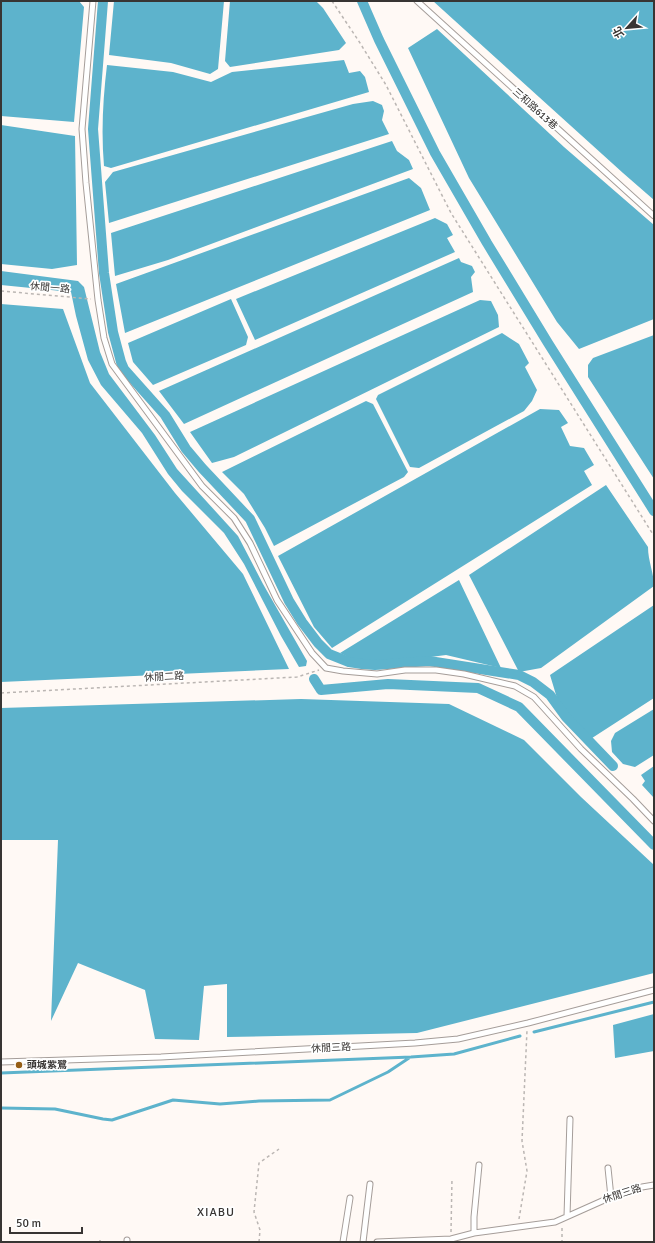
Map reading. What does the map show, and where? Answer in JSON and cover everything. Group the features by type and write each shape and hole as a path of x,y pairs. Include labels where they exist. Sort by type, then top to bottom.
{"lane":[{"path":"93,1 82,128 98,300 104,338 112,364 202,486 234,518 250,543 277,600 312,653 326,668 377,674 405,670 436,670 464,674 515,686 534,697 581,749 654,821"},
{"name":"三和路613巷","path":"416,1 654,216"},
{"name":"休閒三路","path":"1,1062 161,1057 415,1043 458,1039 528,1023 654,990"},
{"path":"564,1218 570,1119"},
{"path":"474,1233 479,1164"},
{"path":"608,1168 611,1196"},
{"path":"363,1242 370,1184"},
{"name":"休閒三路","path":"377,1242 452,1239 474,1233 556,1222 611,1196 654,1185"},
{"path":"343,1242 350,1198"}],"path":[{"path":"332,1 386,85 450,213 654,536"},
{"name":"休閒一路","path":"1,290 98,300"},
{"name":"休閒二路","path":"1,693 297,677 326,668"},
{"path":"518,1226 527,1171 522,1141 528,1023"},
{"path":"259,1242 260,1230 254,1212 259,1163 279,1149"},
{"path":"452,1178 452,1239"},
{"path":"562,1242 564,1218"}],"water":[{"path":"1,1 79,1 84,7 74,122 1,116"},
{"path":"114,1 224,1 218,69 210,74 171,63 109,55"},
{"path":"230,1 316,1 323,8 346,43 339,50 230,67 225,61"},
{"path":"433,1 654,1 654,200 623,173"},
{"path":"437,29 564,147 654,225 654,319 579,349 557,322 469,178 408,48"},
{"path":"344,60 349,73 360,71 365,77 369,92 111,168 104,166 103,115 107,65 173,72 211,82 232,72"},
{"path":"373,101 382,105 384,111 382,120 389,134 109,223 105,182 113,172 353,104"},
{"path":"1,125 75,136 77,265 52,269 1,264"},
{"path":"392,141 397,151 409,160 413,169 168,260 115,276 111,233"},
{"path":"409,178 421,188 430,210 125,333 116,284"},
{"path":"435,218 447,224 453,235 447,238 455,252 255,340 236,299"},
{"path":"459,258 461,262 472,266 475,272 471,277 473,292 184,424 159,391"},
{"path":"1,271 78,281 84,287 100,352 109,374 155,435 177,469 238,536 263,584 307,661 306,666 299,667 281,636 244,564 224,533 182,491 168,474 142,433 101,385 88,360 71,292 1,285"},
{"path":"231,299 248,337 246,345 153,385 133,362 128,343"},
{"path":"480,300 491,301 498,315 499,327 234,457 212,463 190,432"},
{"path":"1,304 63,309 90,383 175,493 243,574 289,669 1,682"},
{"path":"502,333 519,344 529,363 525,367 537,390 532,401 524,411 419,468 410,467 376,399 378,395"},
{"path":"654,335 654,479 588,377 588,365 593,358"},
{"path":"366,401 373,404 408,472 404,477 274,546 244,494 222,472"},
{"path":"540,409 559,410 568,423 561,427 570,446 584,448 594,465 584,471 592,485 332,648 314,627 278,556"},
{"path":"606,485 648,547 654,586 541,668 519,672 469,575"},
{"path":"459,580 501,668 446,655 376,664 350,658 340,653"},
{"path":"654,605 654,698 589,740 560,708 550,675"},
{"path":"301,699 449,704 524,740 581,797 654,865 654,973 417,1033 227,1037 227,984 204,986 199,1040 155,1039 145,990 78,963 51,1021 58,840 1,840 1,708"},
{"path":"654,709 654,755 635,767 623,764 612,752 611,741 615,733"},
{"path":"654,766 654,798 642,785 645,781 641,775"},
{"path":"654,1014 654,1051 615,1058 613,1025"}],"waterway":[{"path":"103,1 93,129 104,273 113,332 124,369 165,415 186,449 250,519 289,601 302,622 318,643 329,654 349,662 362,664 375,665 429,661 519,675 533,682 550,695 566,717 613,766"},
{"path":"362,1 379,40 435,153 487,243 548,343 654,511"},
{"path":"314,679 321,690 388,684 478,688 519,707 654,845"},
{"path":"534,1032 654,1002"},
{"path":"1,1073 454,1054 520,1036"},
{"path":"1,1108 55,1109 112,1120 173,1100 220,1104 259,1101 330,1100 388,1072 409,1058"}],"place":[{"name":"頭城紫鷺","path":"19,1065"}],"district":[{"name":"XIABU","path":"216,1212"}]}
